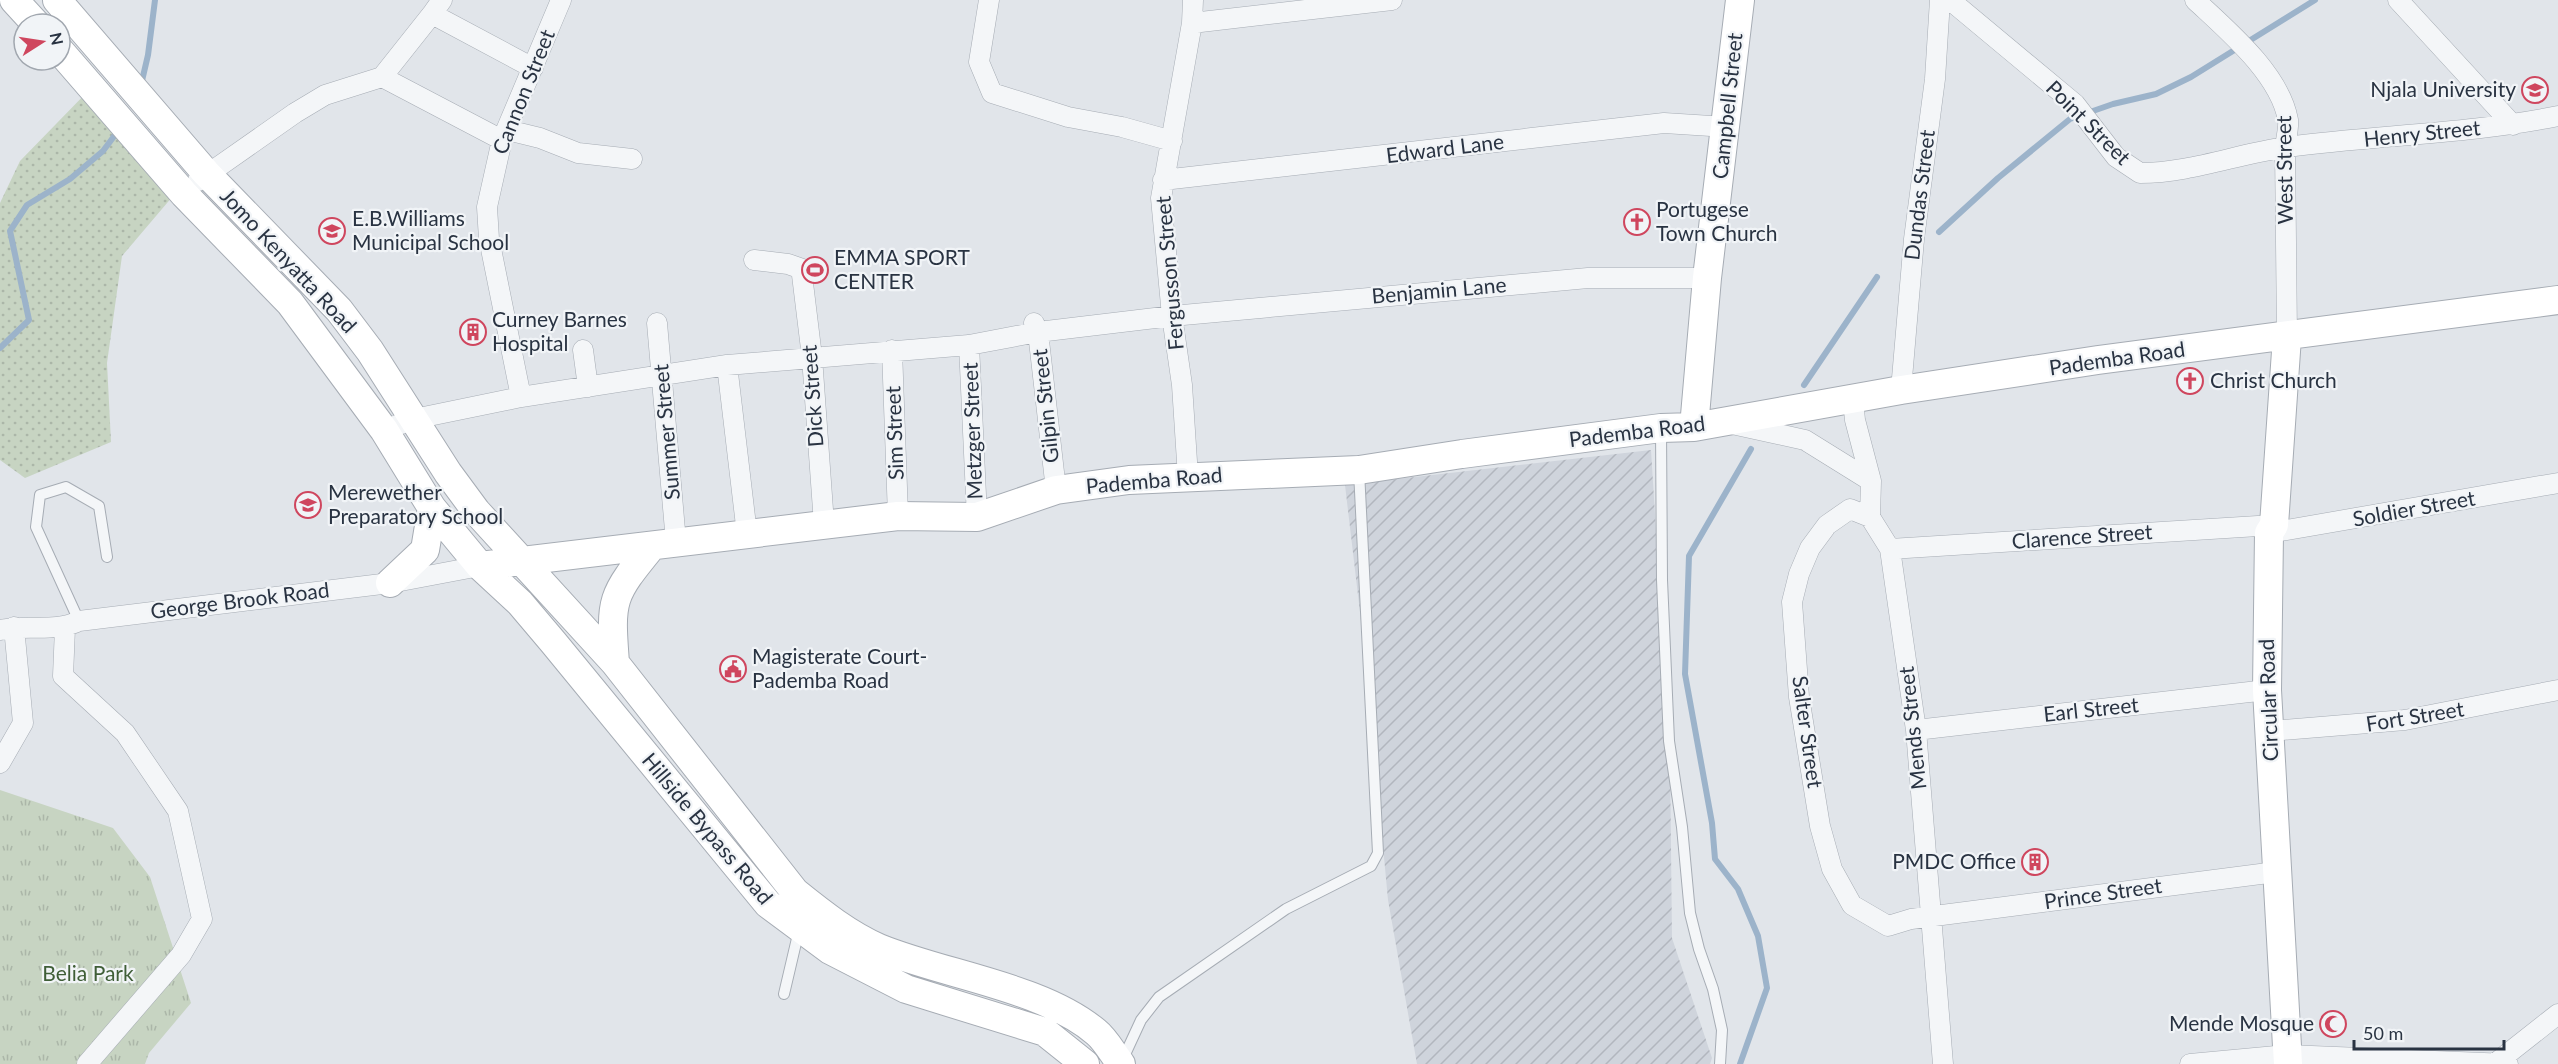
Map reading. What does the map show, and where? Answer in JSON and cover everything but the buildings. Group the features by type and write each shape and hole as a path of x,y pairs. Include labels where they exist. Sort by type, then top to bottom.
{"main road":[{"path":"14,0 25,12"},
{"name":"Campbell Street","path":"1706,424 1707,279 1727,127 1740,0"},
{"name":"Jomo Kenyatta Road","path":"62,5 206,173 339,310 370,351 476,511 523,562"},
{"name":"Jomo Kenyatta Road","path":"72,65 184,194 290,303 384,430 432,507 480,566"},
{"name":"Pademba Road","path":"664,544 898,516 977,517 1056,490 1129,480 1359,470 1462,454 1706,424 1900,390 2098,360 2287,338 2558,300"},
{"name":"Circular Road","path":"2287,338 2272,529 2267,690 2287,1059"},
{"path":"2239,343 2253,343 2282,388"},
{"path":"341,371 370,351"},
{"path":"390,583 425,550 432,507"},
{"path":"480,566 664,544"},
{"path":"615,663 612,615 616,595 664,544"},
{"name":"Hillside Bypass Road","path":"523,562 615,663 795,892 827,917 878,947 956,974 1034,997 1072,1015 1097,1033 1121,1064"},
{"name":"Hillside Bypass Road","path":"480,566 520,603 747,882 768,904 830,950 906,989 1045,1032 1085,1064"}],"street":[{"name":"Cannon Street","path":"521,397 489,239 487,207 504,135 561,0"},
{"path":"989,0 979,62 992,93 1068,117 1122,127 1172,141"},
{"name":"Fergusson Street","path":"1188,477 1182,386 1172,316 1161,198 1192,23 1193,0"},
{"path":"1192,23 1392,0"},
{"name":"Dundas Street","path":"1900,390 1914,239 1935,79 1940,0"},
{"name":"Point Street","path":"1950,0 2075,104 2116,157 2140,174 2191,168 2285,147"},
{"name":"West Street","path":"2194,0 2258,63 2275,88 2288,122 2285,147 2287,338"},
{"path":"2398,0 2513,125"},
{"path":"184,194 206,173 294,112 325,95 382,77 437,7 533,68"},
{"path":"382,77 504,135 540,138 578,153 632,159"},
{"name":"Henry Street","path":"2285,147 2513,125 2558,116"},
{"name":"Edward Lane","path":"1163,180 1664,123 1727,127"},
{"name":"Dick Street","path":"754,260 788,264 808,271 824,524"},
{"name":"Benjamin Lane","path":"384,430 414,419 521,397 663,377 727,365 969,345 1036,327 1588,278 1707,279"},
{"name":"Summer Street","path":"657,323 663,377 664,544"},
{"name":"Gilpin Street","path":"1036,327 1056,490"},
{"name":"Metzger Street","path":"969,345 977,517"},
{"path":"583,350 588,387"},
{"name":"Sim Street","path":"892,350 898,516"},
{"path":"727,365 747,534"},
{"path":"1853,400 1855,420 1871,481 1870,517"},
{"path":"1706,424 1805,440 1871,481"},
{"name":"Soldier Street","path":"2272,529 2558,483"},
{"name":"Salter Street","path":"1870,517 1850,509 1827,525 1810,548 1799,574 1792,602 1798,698 1820,826 1832,869 1852,905 1888,926 1931,917"},
{"name":"Mends Street","path":"1870,517 1890,549 1916,730 1943,1064"},
{"name":"Clarence Street","path":"1890,549 2272,529"},
{"name":"George Brook Road","path":"7,628 72,624 390,583 480,566"},
{"path":"72,624 63,676 125,733 178,811 202,919 182,955 87,1064"},
{"path":"0,763 23,723 7,628"},
{"name":"Earl Street","path":"1916,730 2267,690"},
{"name":"Fort Street","path":"2270,731 2405,720 2558,690"},
{"name":"Prince Street","path":"1931,917 2276,872"},
{"path":"2190,1064 2287,1059 2503,1063 2558,1014"}],"lane":[{"path":"1661,428 1662,580 1669,741 1682,827 1690,913 1699,949 1713,989 1722,1029 1720,1064"},
{"path":"1121,1064 1141,1020 1160,997 1286,909 1371,866 1378,853 1359,470"},
{"path":"72,624 36,527 40,495 66,487 99,506 107,557"},
{"path":"783,994 800,927"}],"shaded area":[{"path":"1651,450 1670,755 1672,938 1712,1058 1710,1064 1417,1064 1388,900 1366,663 1345,485"}],"green space":[{"path":"92,87 173,196 122,256 107,363 111,442 25,478 0,460 0,203 20,161"},
{"name":"Belia Park","path":"0,790 113,828 150,877 191,1003 149,1053 145,1064 0,1064"}],"waterway":[{"path":"141,85 148,55 155,0"},
{"path":"1939,232 1998,178 2070,119 2113,104 2156,94 2191,77 2315,0"},
{"path":"0,348 29,320 10,231 27,205 70,179 103,151 118,131"},
{"path":"1804,385 1877,277"},
{"path":"1740,1064 1767,988 1758,936 1738,889 1715,859 1712,823 1685,674 1689,556 1751,449"}],"place":[{"name":"Njala University","path":"2535,90"},
{"name":"Portugese Town Church","path":"1637,222"},
{"name":"E.B.Williams Municipal School","path":"332,231"},
{"name":"EMMA SPORT CENTER","path":"815,270"},
{"name":"Curney Barnes Hospital","path":"473,332"},
{"name":"Christ Church","path":"2190,381"},
{"name":"Merewether Preparatory School","path":"308,505"},
{"name":"Magisterate Court- Pademba Road","path":"733,669"},
{"name":"PMDC Office","path":"2035,862"},
{"name":"Mende Mosque","path":"2333,1024"}]}
